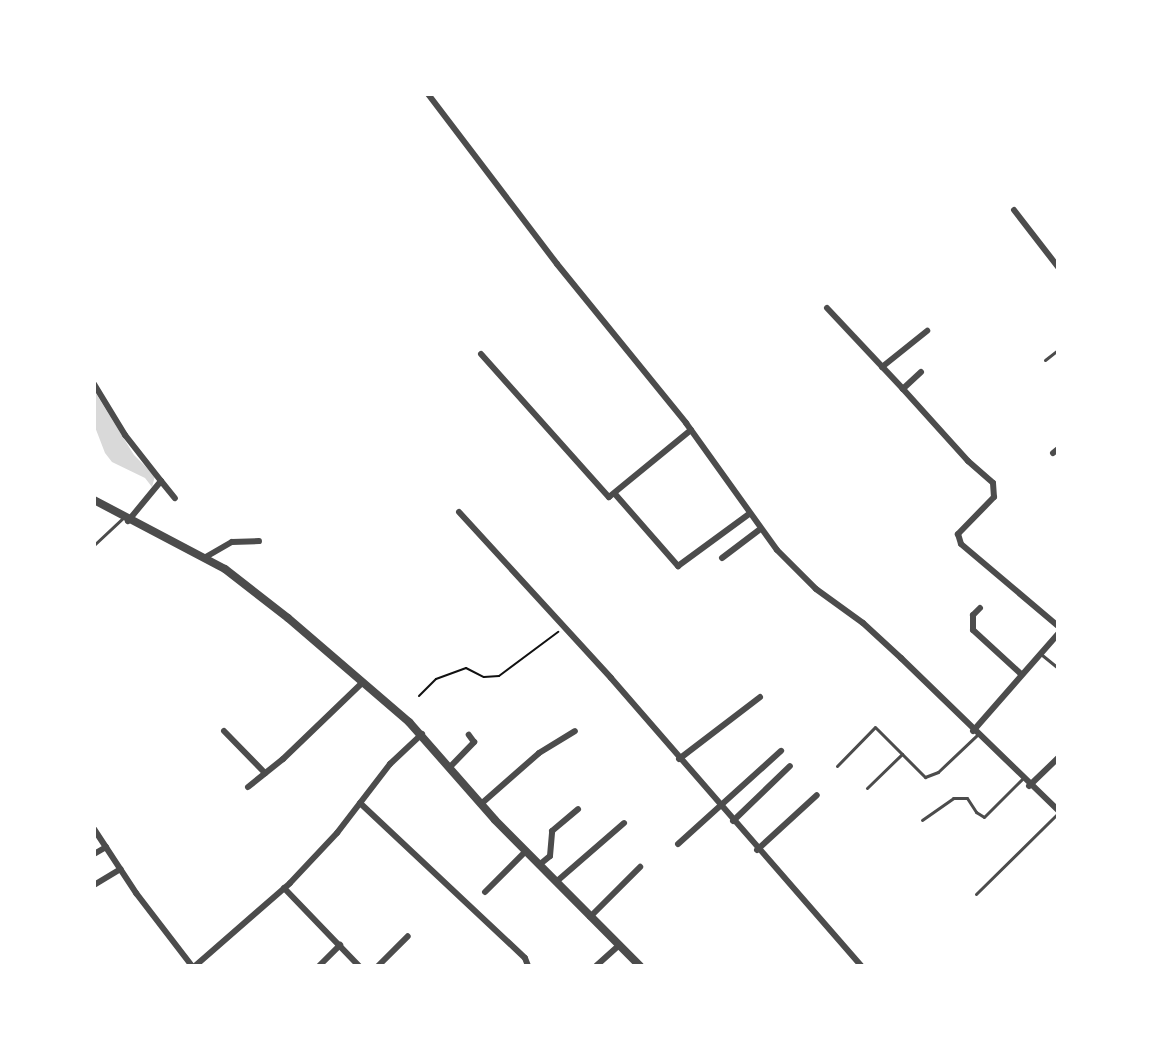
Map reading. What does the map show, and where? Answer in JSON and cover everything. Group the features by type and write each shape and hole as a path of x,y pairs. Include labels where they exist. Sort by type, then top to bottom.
{"street":[{"path":"428,94 557,264 691,430 759,530 797,573 863,623 1058,812"},
{"path":"1014,210 1057,266"},
{"path":"827,308 968,461 993,483 994,497 958,534 961,544 1058,626"},
{"path":"882,367 927,331"},
{"path":"481,354 606,495 615,494 691,430"},
{"path":"903,389 921,372"},
{"path":"94,384 125,435 175,498"},
{"path":"125,520 161,482"},
{"path":"615,494 678,566 749,514"},
{"path":"94,500 125,520 204,558 288,618 422,734 526,851 640,966"},
{"path":"459,512 861,966"},
{"path":"722,558 759,530"},
{"path":"204,558 232,542 259,541"},
{"path":"980,608 973,615 973,630 1022,674"},
{"path":"975,733 1022,674 1058,634"},
{"path":"248,787 362,683"},
{"path":"679,759 760,697"},
{"path":"224,731 266,773"},
{"path":"482,804 539,753 575,731"},
{"path":"94,829 194,966 284,888 360,803 390,764 422,734"},
{"path":"450,767 469,750 474,742 469,735"},
{"path":"678,844 781,752"},
{"path":"1029,786 1058,758"},
{"path":"733,821 790,766"},
{"path":"757,850 817,795"},
{"path":"360,803 525,958 528,966"},
{"path":"540,865 550,856 552,831 578,809"},
{"path":"556,882 624,823"},
{"path":"94,854 106,847"},
{"path":"485,892 526,851"},
{"path":"590,917 640,867"},
{"path":"94,885 121,869"},
{"path":"284,888 359,966"},
{"path":"378,966 408,936"},
{"path":"319,966 340,945"},
{"path":"596,966 618,945"}],"lane":[{"path":"1045,360 1058,350"},
{"path":"94,546 125,520"},
{"path":"1041,653 1058,668"},
{"path":"837,766 875,727 925,777 938,772 975,733"},
{"path":"867,788 902,754"},
{"path":"922,820 953,798 967,798 976,813 984,817 1022,778"},
{"path":"976,894 1058,812"}],"path":[{"path":"419,696 436,680 466,668 484,677 499,676 563,627"}],"shaded area":[{"path":"95,392 134,455 155,476 152,487 145,478 112,462 105,453 95,427"}]}
